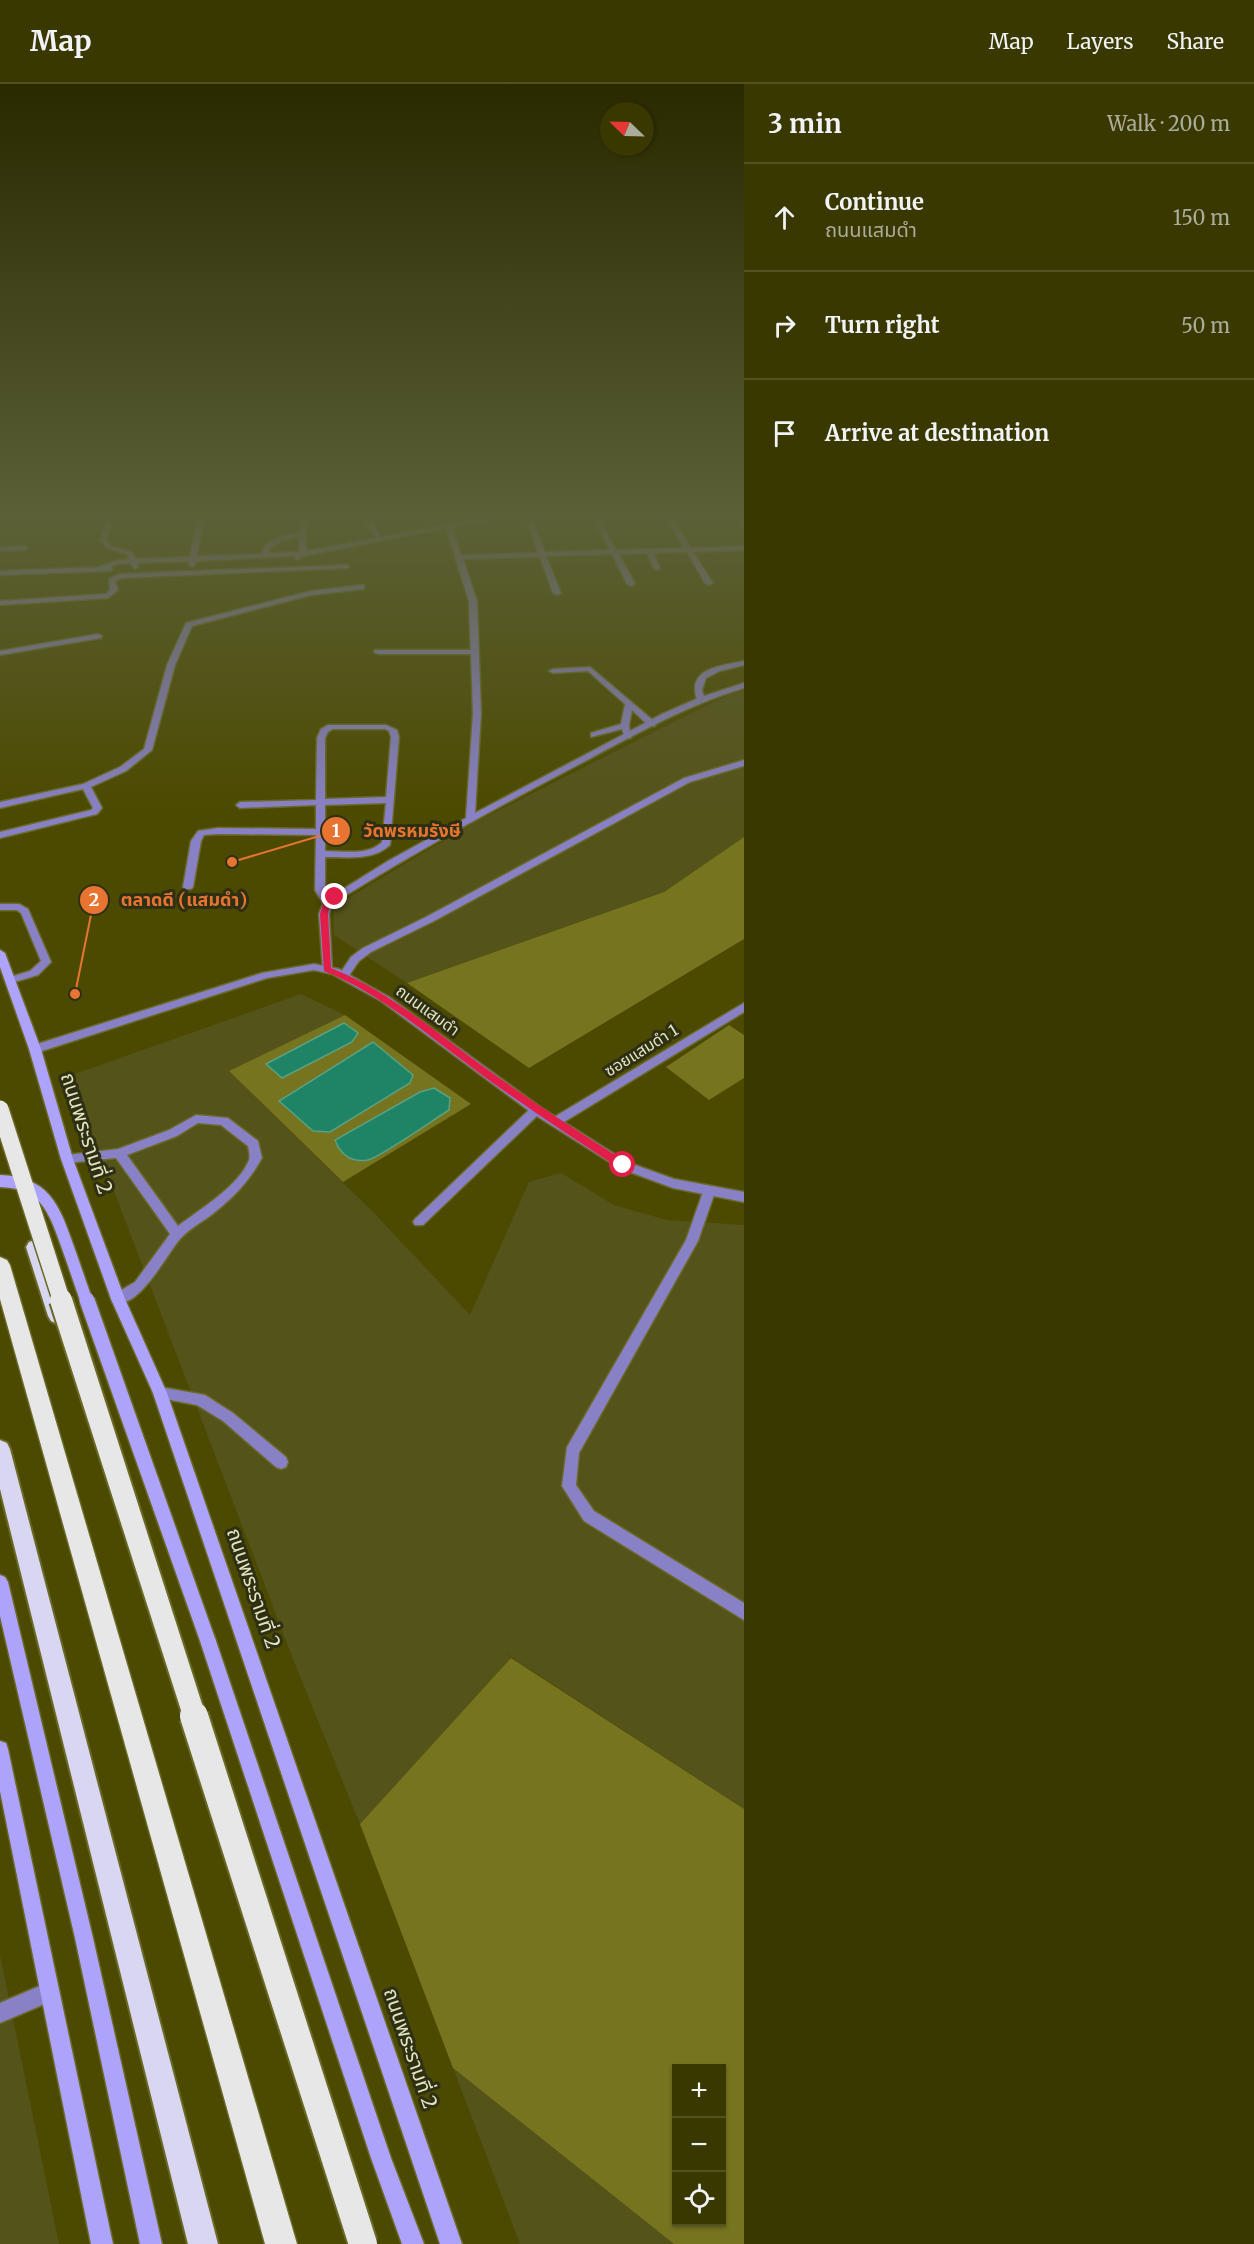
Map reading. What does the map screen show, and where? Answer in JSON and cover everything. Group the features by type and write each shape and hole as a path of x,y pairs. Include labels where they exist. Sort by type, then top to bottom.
{"highway":[{"path":"0,1109 363,2244"},
{"path":"0,1134 350,2244"},
{"path":"0,1266 281,2244"},
{"path":"0,1449 203,2244"}],"main road":[{"name":"ถนนพระรามที่ 2","path":"0,953 35,1049 67,1159 118,1299 160,1393 451,2244"},
{"path":"0,1181 25,1185 39,1192 50,1202 55,1212 208,1641 381,2158 413,2244"},
{"path":"0,1582 50,1792 151,2244"},
{"path":"0,1749 102,2244"}],"street":[{"path":"0,805 86,786 123,769 148,750 171,665 189,625 236,613"},
{"path":"470,817 477,713 473,613"},
{"path":"0,653 98,636"},
{"path":"378,652 474,652"},
{"path":"701,700 696,689 698,680 705,674 744,663"},
{"path":"553,670 583,667 590,669 652,724"},
{"path":"327,903 470,817 701,700 744,685"},
{"path":"628,703 625,725 628,736"},
{"path":"594,735 625,725"},
{"path":"320,854 374,852 382,849 387,843 396,737 393,730 386,727 331,727 324,731 321,738 321,832 320,854 320,890 327,903 324,914 327,969"},
{"path":"344,975 355,958 367,950 430,919 687,780 744,764"},
{"path":"0,835 94,812 98,808 86,786"},
{"path":"240,805 390,800"},
{"path":"188,887 196,841 201,834 218,831 321,832"},
{"path":"0,907 19,907 25,911 46,962 34,973 11,980"},
{"name":"ถนนแสมดำ","path":"35,1049 266,975 314,967 327,969 344,975 385,999 536,1110 623,1165 673,1183 709,1192 744,1197"},
{"name":"ซอยแสมดำ 1","path":"555,1122 744,1006"},
{"path":"419,1222 536,1110"},
{"path":"67,1159 119,1153 173,1133 196,1119 224,1121 254,1144 256,1158 245,1177 223,1199 177,1234 140,1286 118,1299"},
{"path":"119,1153 177,1234"},
{"path":"709,1192 692,1241 572,1452 569,1486 589,1516 744,1612"},
{"path":"160,1393 200,1399 228,1417 281,1462"},
{"path":"0,2013 49,1992"}],"shaded area":[{"path":"744,690 744,837 664,892 407,983 334,935 333,907 473,823 728,695"},
{"path":"744,837 744,939 529,1068 407,983 664,892"},
{"path":"301,994 345,1015 230,1072 373,1212 470,1315 529,1182 561,1173 614,1205 667,1220 744,1225 744,1809 505,1653 511,1658 360,1824 295,1664 73,1084 75,1074"},
{"path":"345,1015 471,1104 343,1182 229,1071","holes":["373,1042 392,1059 409,1083 330,1132 313,1131 279,1102"]},
{"path":"344,1023 358,1033 352,1042 282,1078 266,1064"},
{"path":"729,1025 744,1035 744,1078 709,1100 666,1067"},
{"path":"373,1042 413,1075 410,1083 330,1132 313,1131 279,1101"},
{"path":"434,1088 450,1098 449,1110 408,1137 368,1160 351,1159 340,1149 335,1140 420,1092"},
{"path":"511,1658 744,1809 744,2244 674,2244 453,2068 360,1824"},
{"path":"0,1955 59,2244 0,2244"},
{"path":"453,2068 674,2244 520,2244"}],"place":[{"name":"วัดพรหมรังษี","path":"232,862"},
{"name":"ตลาดดี (แสมดำ)","path":"75,994"}],"route":[{"path":"335,897 327,903 324,914 327,969 354,980 385,999 536,1110 623,1165"}]}
